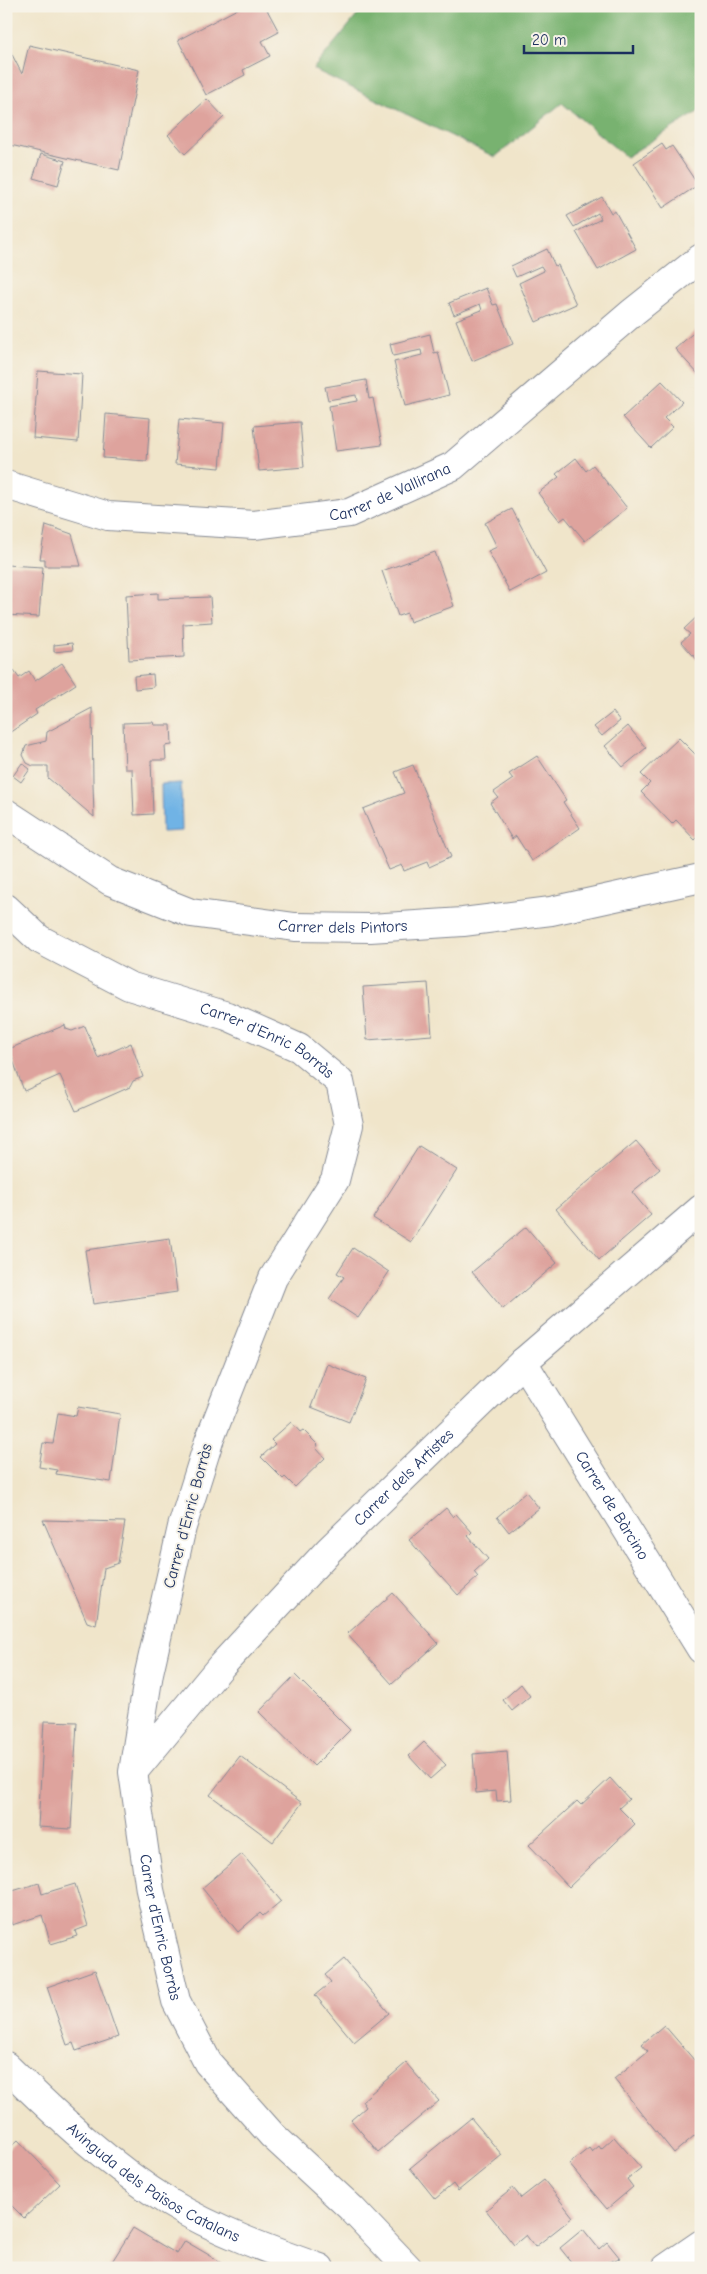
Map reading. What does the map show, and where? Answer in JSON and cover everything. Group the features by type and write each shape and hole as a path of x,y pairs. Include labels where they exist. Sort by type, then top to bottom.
{"street":[{"name":"Carrer de Vallirana","path":"6,485 108,516 254,525 349,513 453,466 633,312 701,258"},
{"name":"Carrer dels Pintors","path":"6,813 110,882 192,913 295,927 370,928 463,922 551,911 701,878"},
{"name":"Carrer d'Enric Borràs","path":"6,908 39,939 129,986 226,1016 299,1048 340,1082 349,1124 335,1180 273,1278 208,1440 178,1545 149,1673 133,1772 150,1890 176,2001 208,2063 272,2135 351,2208 408,2268"},
{"name":"Carrer dels Artistes","path":"133,1772 222,1665 329,1550 523,1362 701,1209"},
{"name":"Carrer de Bàrcino","path":"523,1362 701,1649"},
{"name":"Avinguda dels Països Catalans","path":"6,2066 78,2136 170,2203 258,2246 320,2268"},
{"path":"666,2268 701,2244"}],"green space":[{"path":"365,6 701,6 701,110 626,157 562,103 495,157 313,69"}],"water":[{"path":"181,783 182,831 162,832 161,784"}],"building":[{"path":"243,6 265,6 279,32 262,41 270,56 243,70 245,75 206,95 178,40"},
{"path":"6,43 22,74 29,45 139,70 119,170 6,144 12,112 6,102"},
{"path":"207,99 224,117 185,154 168,135"},
{"path":"662,144 666,150 672,146 698,185 663,208 634,163"},
{"path":"41,154 65,161 58,185 33,178"},
{"path":"602,197 611,213 615,211 636,249 598,270 576,232 601,219 598,213 574,227 567,216"},
{"path":"547,249 555,266 558,265 576,304 536,322 519,283 544,271 541,266 516,277 511,266"},
{"path":"486,288 493,305 497,304 513,344 472,361 456,320 482,310 480,304 454,315 449,303"},
{"path":"701,326 701,377 675,349"},
{"path":"430,334 434,353 438,352 449,395 405,406 394,362 422,355 421,350 393,356 390,344"},
{"path":"38,371 82,374 78,442 33,438"},
{"path":"366,380 369,399 373,398 382,445 336,451 329,406 357,401 356,395 328,400 325,387"},
{"path":"662,381 682,402 664,418 673,427 651,448 623,417"},
{"path":"106,414 150,418 147,461 103,458"},
{"path":"179,419 224,423 220,468 175,464"},
{"path":"300,422 304,467 259,471 254,426"},
{"path":"576,458 586,471 593,465 627,508 585,541 565,517 560,521 538,493 559,477 556,474"},
{"path":"512,509 546,573 510,592 488,551 497,547 485,523"},
{"path":"46,525 72,534 81,566 45,566 45,559 40,559"},
{"path":"435,552 454,606 410,622 407,613 398,616 382,571"},
{"path":"6,565 43,567 39,617 6,615"},
{"path":"158,593 158,599 210,597 212,622 183,624 184,657 129,660 126,595"},
{"path":"701,613 701,664 681,642 690,634 684,629"},
{"path":"72,643 73,650 54,652 54,645"},
{"path":"62,663 76,684 35,710 37,714 6,735 6,676 14,671 19,678 29,671 35,681"},
{"path":"153,674 154,687 135,689 134,676"},
{"path":"92,708 94,817 48,778 48,766 33,766 27,763 23,755 26,746 46,741 47,732"},
{"path":"613,712 620,721 602,736 594,727"},
{"path":"153,722 154,725 171,725 172,745 165,746 166,760 151,760 153,814 134,815 132,769 125,769 123,723"},
{"path":"628,726 646,748 623,767 605,746"},
{"path":"679,738 701,760 701,834 695,840 676,820 672,824 641,792 650,783 641,774"},
{"path":"537,756 566,800 563,802 580,828 532,861 516,836 512,839 490,803 498,797 494,792 513,779 509,774"},
{"path":"22,763 30,769 21,782 13,776"},
{"path":"413,765 451,857 429,867 427,862 404,871 402,865 389,870 363,809 404,793 395,772"},
{"path":"428,983 432,1035 367,1040 363,987"},
{"path":"65,1025 66,1029 72,1031 85,1026 98,1058 131,1043 143,1077 133,1081 130,1087 76,1111 60,1075 24,1091 9,1049"},
{"path":"636,1141 660,1169 632,1192 651,1215 599,1260 556,1209"},
{"path":"419,1146 457,1170 411,1242 373,1218"},
{"path":"526,1227 557,1263 503,1309 472,1272"},
{"path":"170,1238 177,1292 93,1304 85,1250"},
{"path":"353,1248 389,1272 358,1318 329,1299 344,1277 337,1273"},
{"path":"327,1364 366,1379 349,1422 311,1407"},
{"path":"78,1407 120,1414 111,1482 56,1474 57,1470 39,1467 43,1443 53,1444 58,1413 76,1416"},
{"path":"291,1422 300,1432 303,1430 318,1445 316,1448 325,1458 295,1487 285,1477 283,1479 261,1457 275,1444 271,1440"},
{"path":"526,1492 539,1508 509,1532 497,1517"},
{"path":"446,1508 453,1517 456,1514 472,1532 468,1536 488,1559 474,1572 478,1577 458,1595 409,1540"},
{"path":"43,1520 125,1522 118,1563 104,1568 96,1625 87,1622"},
{"path":"393,1593 438,1643 392,1684 347,1634"},
{"path":"295,1675 350,1730 314,1766 259,1712"},
{"path":"521,1684 530,1696 512,1711 503,1700"},
{"path":"44,1721 77,1722 71,1829 38,1827"},
{"path":"424,1742 446,1765 430,1779 409,1756"},
{"path":"507,1751 511,1800 497,1801 496,1791 476,1793 473,1754"},
{"path":"240,1756 302,1803 273,1842 210,1795"},
{"path":"610,1778 629,1799 619,1808 635,1824 569,1887 529,1845 577,1801 581,1805"},
{"path":"242,1854 281,1901 263,1916 260,1913 238,1932 202,1888"},
{"path":"39,1883 42,1894 75,1884 88,1926 75,1931 77,1936 51,1944 42,1915 12,1925 6,1908 6,1893"},
{"path":"344,1959 389,2013 354,2042 315,1995 331,1982 325,1975"},
{"path":"95,1970 118,2037 76,2051 73,2043 67,2045 47,1987"},
{"path":"664,2025 701,2068 701,2130 674,2153 614,2079 648,2051 642,2044"},
{"path":"406,2063 439,2101 378,2152 351,2120 366,2107 362,2101"},
{"path":"471,2118 502,2155 458,2191 453,2184 435,2199 410,2168"},
{"path":"614,2137 641,2168 627,2179 633,2187 607,2209 569,2164 589,2148 592,2152 599,2146 601,2149"},
{"path":"18,2140 60,2184 24,2218 6,2200 6,2151"},
{"path":"544,2180 573,2217 535,2247 526,2235 514,2245 486,2210 513,2188 521,2198"},
{"path":"133,2228 177,2254 185,2241 221,2262 217,2268 108,2268"},
{"path":"583,2229 599,2249 607,2242 620,2258 591,2268 576,2268 560,2248"}]}
